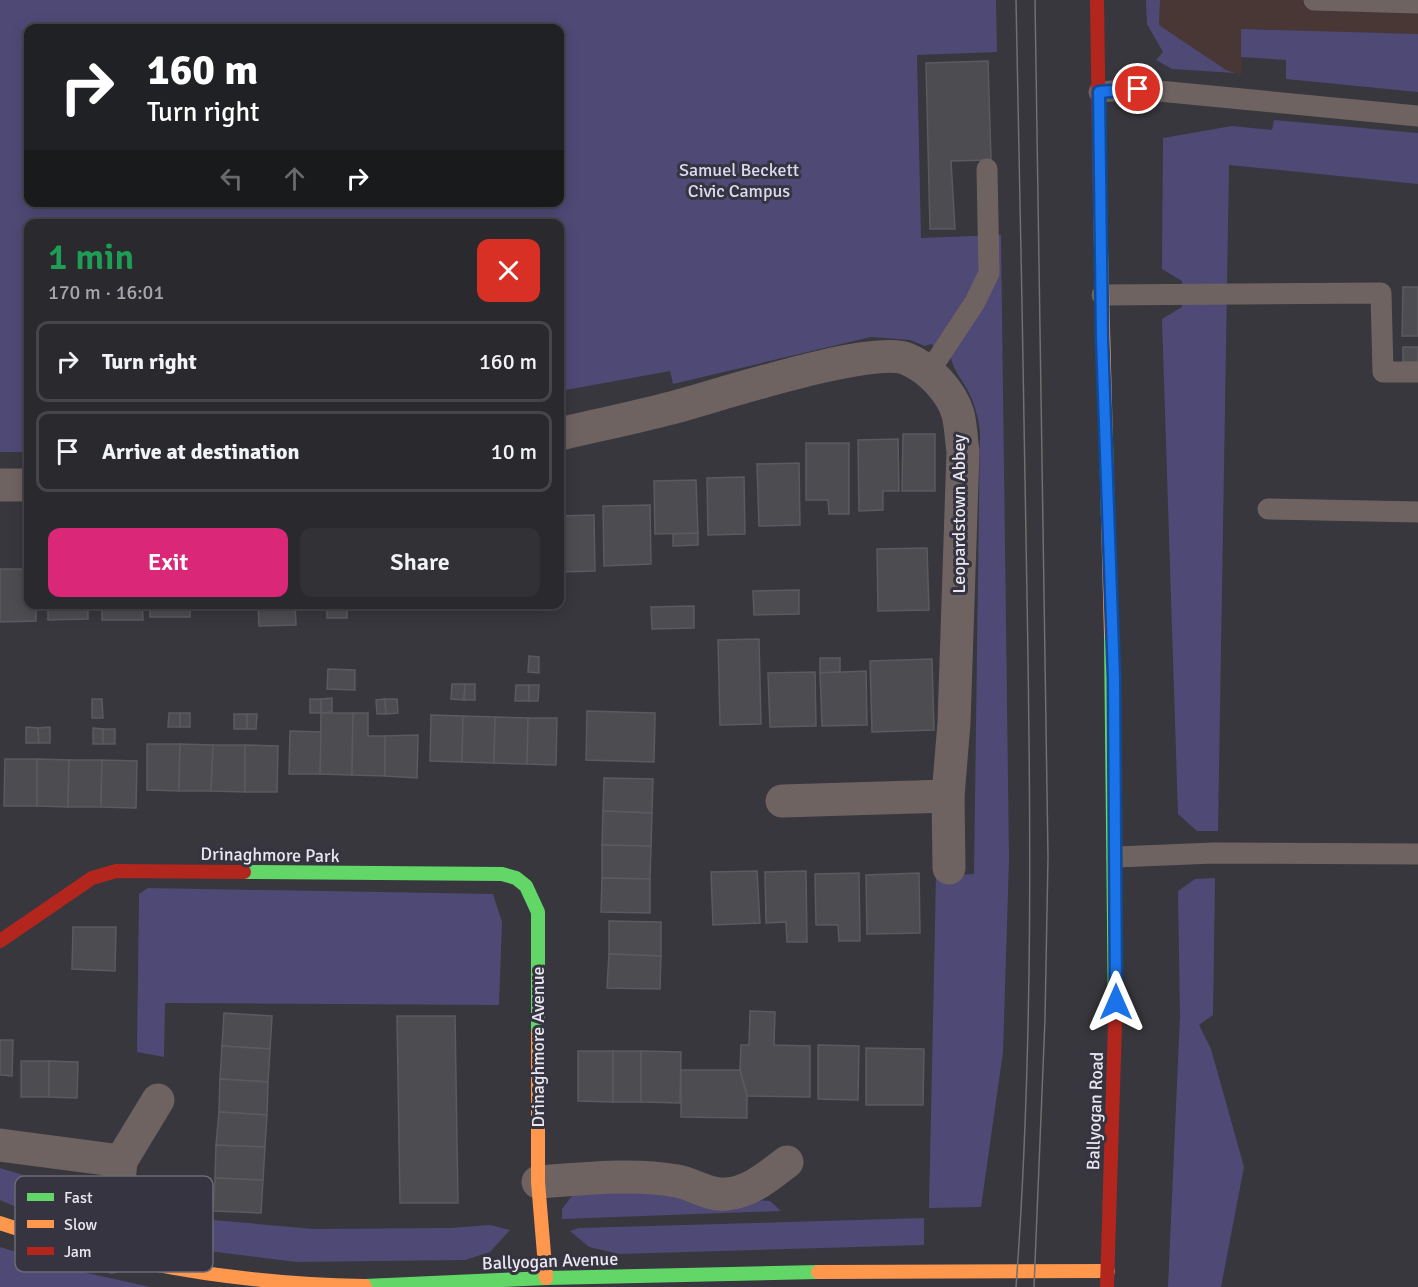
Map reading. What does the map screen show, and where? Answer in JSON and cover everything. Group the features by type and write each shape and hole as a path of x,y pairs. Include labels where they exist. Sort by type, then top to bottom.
{"street":[{"name":"Ballyogan Road","path":"1097,0 1102,295 1117,857 1116,1002 1107,1287"},
{"name":"Leopardstown Abbey","path":"564,433 670,409 806,371 880,356 905,358 929,372 946,392 958,414 963,451 955,699 948,796 949,868"},
{"path":"0,485 24,486"},
{"path":"782,801 948,796"},
{"name":"Drinaghmore Park","path":"0,941 92,878 116,871 511,875 534,894 538,912"},
{"name":"Drinaghmore Avenue","path":"538,912 538,1182 546,1278"},
{"path":"120,1176 121,1161 158,1100"},
{"path":"0,1145 121,1161"},
{"path":"538,1182 638,1177 680,1182 697,1189 726,1194 750,1189 787,1162"},
{"name":"Ballyogan Avenue","path":"0,1223 15,1228"},
{"name":"Ballyogan Avenue","path":"203,1272 246,1279 372,1286 546,1278 591,1282 990,1269 1108,1271"}],"lane":[{"path":"1314,0 1418,3"},
{"path":"1099,92 1138,89 1418,116"},
{"path":"929,372 975,302 989,273 987,169"},
{"path":"1102,295 1381,293 1383,372 1418,372"},
{"path":"1268,509 1418,512"},
{"path":"1117,857 1214,853 1418,854"}],"shaded area":[{"path":"1160,0 1418,0 1418,34 1242,29 1242,74 1226,70 1159,25"}],"green space":[{"name":"Samuel Beckett Civic Campus","path":"0,0 996,0 997,52 917,55 921,238 1001,235 1009,859 1003,1052 981,1207 929,1208 936,876 974,874 980,431 973,402 951,358 931,344 925,346 910,340 871,337 673,384 670,371 564,390 564,219 24,219 24,452 0,452"},
{"path":"1146,0 1160,0 1159,25 1226,70 1235,73 1172,69 1156,60 1163,52 1147,24"},
{"path":"1241,29 1418,34 1418,92 1286,79 1286,60 1241,57"},
{"path":"1274,120 1418,133 1418,184 1229,165 1218,831 1197,831 1178,814 1162,319 1182,307 1182,281 1162,269 1163,138 1232,126 1272,130"},
{"path":"1215,878 1213,1015 1199,1025 1211,1049 1244,1167 1221,1287 1168,1287 1180,1016 1178,891 1195,879"},
{"path":"148,888 493,894 502,922 499,1005 165,1003 164,1057 137,1052 139,894"},
{"path":"0,1168 27,1176 15,1176 15,1207 0,1200"},
{"path":"615,1190 770,1201 781,1211 562,1219 562,1209 572,1196"},
{"path":"924,1218 924,1245 619,1254 589,1247 570,1231 579,1228"},
{"path":"213,1220 314,1229 450,1228 490,1225 510,1230 490,1252 465,1260 296,1262 213,1252"},
{"path":"0,1247 15,1252 15,1272 83,1272 150,1287 0,1287"}],"building":[{"path":"988,61 991,160 951,161 955,229 930,229 926,63"},
{"path":"1403,287 1418,287 1418,336 1402,336"},
{"path":"1403,347 1418,347 1418,362 1403,362"},
{"path":"903,434 935,434 935,491 902,491"},
{"path":"898,439 899,491 883,491 883,510 859,511 858,440"},
{"path":"806,443 849,443 849,514 829,514 828,500 806,500"},
{"path":"799,463 800,525 759,526 757,464"},
{"path":"744,477 745,534 708,535 707,478"},
{"path":"696,480 698,533 655,534 654,481"},
{"path":"650,505 651,564 604,566 603,506"},
{"path":"594,515 595,571 564,572 564,516"},
{"path":"698,533 698,545 673,546 673,534"},
{"path":"927,548 929,610 878,611 877,549"},
{"path":"0,569 24,569 24,609 36,609 36,621 0,622"},
{"path":"799,590 799,614 754,615 753,591"},
{"path":"694,606 694,628 652,629 651,607"},
{"path":"48,609 88,609 88,619 48,620"},
{"path":"102,609 142,609 143,620 102,620"},
{"path":"150,609 190,609 190,617 150,617"},
{"path":"258,609 295,609 296,625 259,626"},
{"path":"327,609 347,609 347,618 327,618"},
{"path":"759,639 761,724 720,725 718,640"},
{"path":"529,656 539,657 539,673 528,672"},
{"path":"820,658 840,658 840,672 820,673"},
{"path":"932,659 934,730 872,732 870,661"},
{"path":"328,669 355,670 355,690 327,689"},
{"path":"866,671 867,725 822,726 820,673"},
{"path":"815,672 816,726 770,727 768,673"},
{"path":"452,684 465,684 464,700 451,699"},
{"path":"465,684 475,684 475,700 464,700"},
{"path":"516,685 529,685 529,701 515,701"},
{"path":"529,685 539,685 538,701 529,701"},
{"path":"332,698 332,712 321,713 321,699"},
{"path":"92,699 102,699 103,718 92,718"},
{"path":"310,699 321,699 321,713 310,713"},
{"path":"385,699 386,714 377,714 376,700"},
{"path":"385,699 397,699 398,713 386,714"},
{"path":"587,711 655,713 654,762 586,760"},
{"path":"169,713 180,713 180,727 168,727"},
{"path":"180,713 190,713 190,727 180,727"},
{"path":"321,713 353,713 352,775 320,774"},
{"path":"353,713 368,713 368,736 385,736 385,776 352,775"},
{"path":"234,714 247,714 247,729 234,729"},
{"path":"247,714 257,714 256,729 247,729"},
{"path":"431,715 463,716 462,762 430,761"},
{"path":"463,716 495,717 494,763 462,762"},
{"path":"495,717 528,718 527,764 494,763"},
{"path":"528,718 557,718 556,765 527,764"},
{"path":"26,727 38,728 39,743 26,743"},
{"path":"50,727 50,743 39,743 38,728"},
{"path":"93,728 103,729 103,744 93,744"},
{"path":"103,729 115,729 115,744 103,744"},
{"path":"290,731 321,732 320,774 289,774"},
{"path":"418,735 417,778 385,776 385,736"},
{"path":"147,744 180,744 179,791 147,790"},
{"path":"180,744 213,745 211,791 179,791"},
{"path":"213,745 245,745 245,792 211,791"},
{"path":"245,745 278,746 277,792 245,792"},
{"path":"5,759 37,759 37,806 4,806"},
{"path":"37,759 69,760 68,807 37,806"},
{"path":"69,760 102,760 101,807 68,807"},
{"path":"102,760 137,761 136,808 101,807"},
{"path":"604,778 653,779 652,813 603,811"},
{"path":"603,811 652,813 651,846 602,845"},
{"path":"602,845 651,846 650,879 602,878"},
{"path":"757,871 760,923 713,925 711,872"},
{"path":"806,871 807,942 787,942 786,922 766,923 765,872"},
{"path":"859,873 860,941 839,941 838,925 816,925 815,874"},
{"path":"919,873 920,933 867,934 866,875"},
{"path":"602,878 650,879 650,913 601,912"},
{"path":"609,921 661,922 661,956 609,954"},
{"path":"73,927 116,927 115,971 72,969"},
{"path":"609,954 661,956 660,989 607,988"},
{"path":"750,1011 775,1012 774,1045 810,1046 810,1097 747,1096 740,1070 741,1045 749,1045"},
{"path":"224,1013 272,1016 270,1049 222,1046"},
{"path":"397,1016 455,1016 458,1203 400,1203"},
{"path":"0,1040 13,1040 12,1076 0,1075"},
{"path":"818,1045 859,1046 858,1100 818,1099"},
{"path":"222,1046 270,1049 268,1082 220,1079"},
{"path":"866,1048 924,1049 923,1105 866,1105"},
{"path":"578,1051 613,1051 613,1102 578,1101"},
{"path":"613,1051 641,1051 641,1102 613,1102"},
{"path":"641,1051 681,1052 680,1103 641,1102"},
{"path":"21,1061 49,1061 49,1097 21,1097"},
{"path":"49,1061 78,1062 77,1098 49,1097"},
{"path":"681,1070 740,1070 747,1096 747,1118 681,1117"},
{"path":"220,1079 268,1082 267,1115 219,1112"},
{"path":"219,1112 267,1115 265,1147 216,1145"},
{"path":"216,1145 265,1147 263,1180 215,1178"},
{"path":"215,1178 263,1180 261,1213 213,1211"}],"tram line":[{"path":"1016,0 1030,854 1028,1028 1022,1201 1016,1287"},
{"path":"1034,1287 1045,1019 1048,857 1035,0"}],"traffic: fast":[{"path":"1111,635 1115,1023"},
{"path":"244,872 502,874 516,878 526,886 538,912 538,1033"},
{"path":"365,1286 547,1278 818,1272"}],"traffic: slow":[{"path":"1100,211 1111,635"},
{"path":"538,1033 538,1182 546,1278"},
{"path":"0,1223 15,1228"},
{"path":"818,1272 1108,1271"},
{"path":"200,1272 272,1281 365,1286"}],"traffic: jam":[{"path":"1097,0 1100,211"},
{"path":"0,941 92,878 116,871 244,872"},
{"path":"1107,1287 1115,1023"}],"route":[{"path":"1116,1002 1117,857 1114,678 1102,339 1099,92 1138,89"}]}
